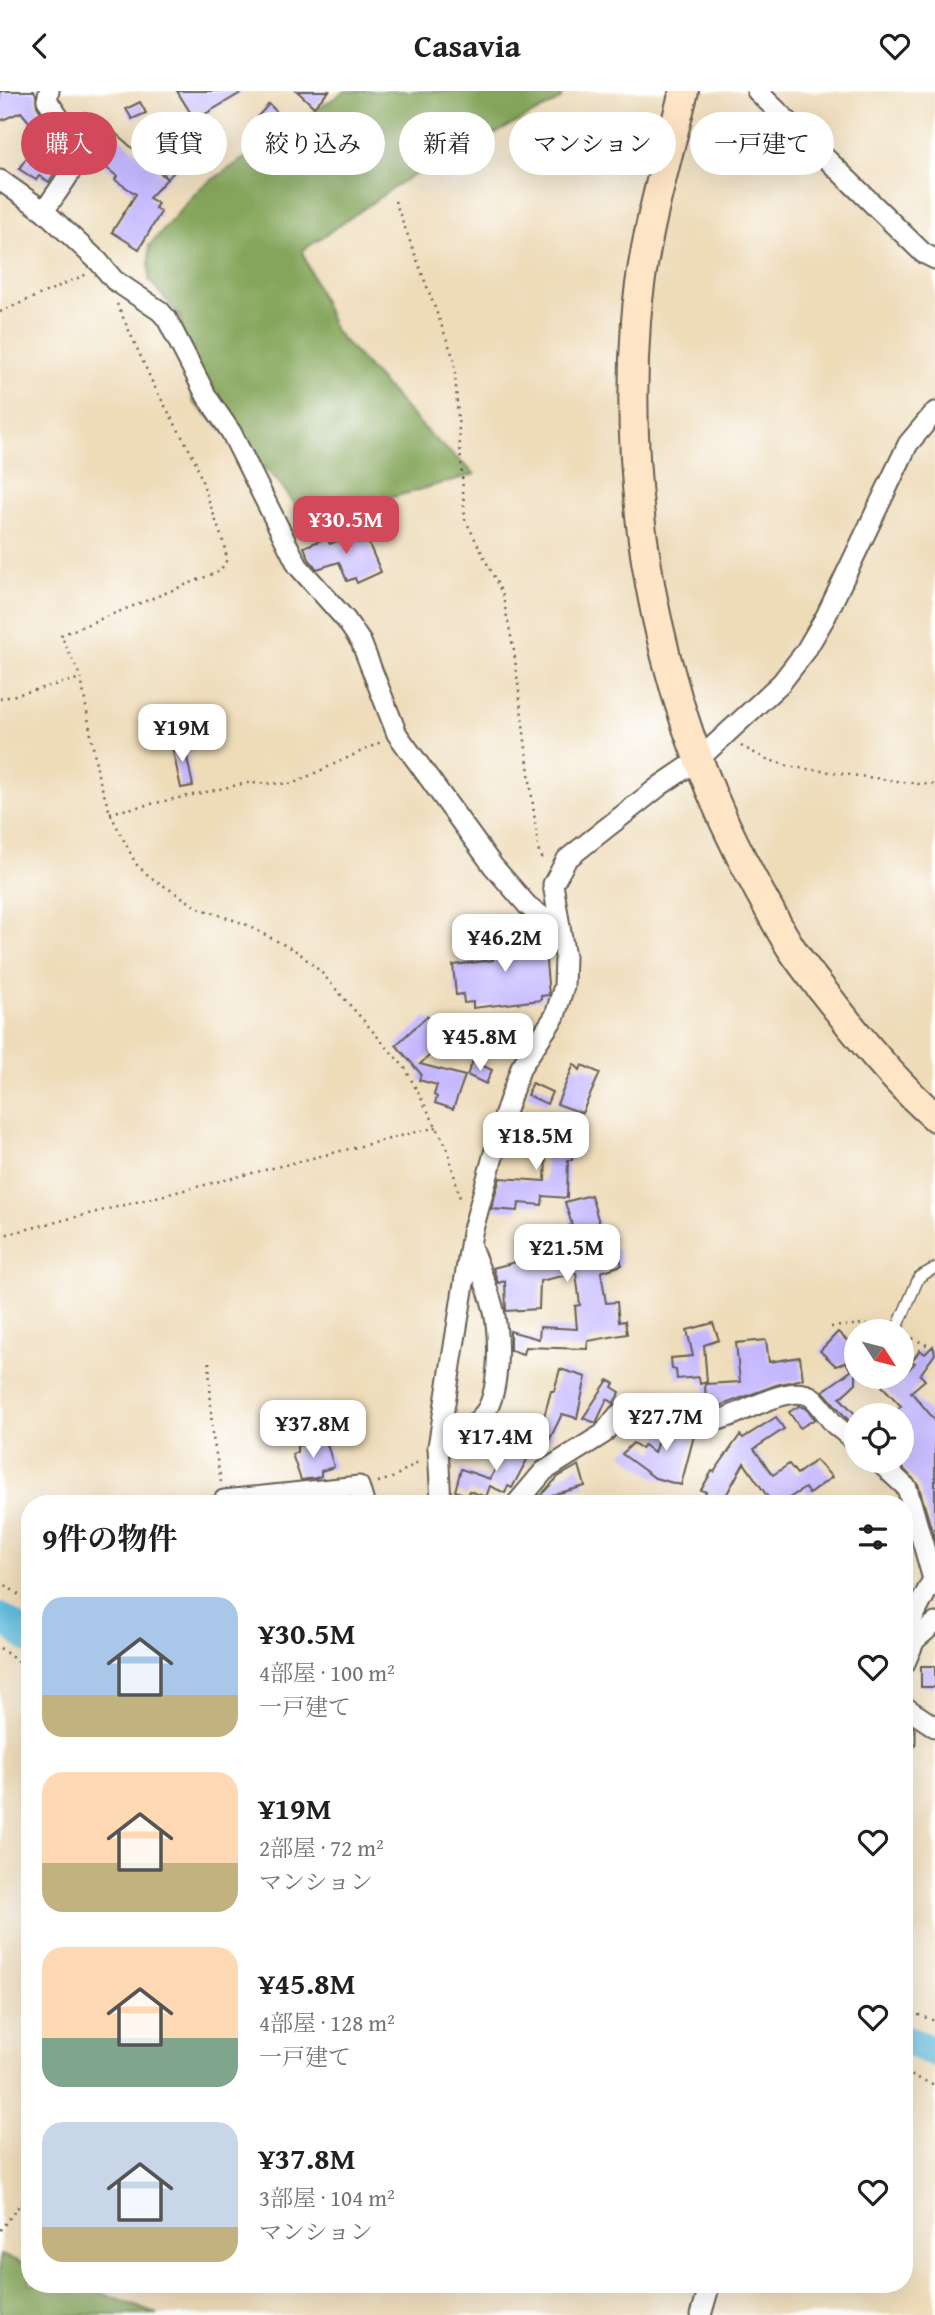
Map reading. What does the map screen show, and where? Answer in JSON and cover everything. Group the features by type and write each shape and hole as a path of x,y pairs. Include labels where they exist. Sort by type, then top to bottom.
{"street":[{"path":"44,211 75,167 78,154 69,132 47,100 50,91"},
{"path":"684,91 650,227 636,319 632,437 644,550 664,656 698,760 739,854 792,950 853,1029 915,1100 935,1117"},
{"path":"757,91 923,253 935,259"},
{"path":"0,180 44,211 99,262 114,280 160,311 167,319 207,397 231,432 298,566 346,620 360,642 397,734 493,866 528,906 559,929"},
{"path":"441,1495 438,1447 471,1239 505,1113 521,1066 555,1016 564,986 565,957 553,884 567,859 661,785 698,760 781,683 805,652 826,617 908,444 935,412"},
{"path":"438,1447 482,1417 495,1393 494,1312 471,1239"},
{"path":"524,1495 554,1462 603,1434 618,1415 631,1408 651,1406 718,1420 766,1400 802,1393 814,1400 844,1432"},
{"path":"891,1473 907,1488 909,1495"},
{"path":"913,1508 934,1579 913,1618"},
{"path":"913,1645 935,1623"},
{"path":"913,1712 935,1727"},
{"path":"701,2315 707,2293"}],"lane":[{"path":"901,1319 919,1277 935,1268"}],"path":[{"path":"395,201 454,359 465,519 502,593 514,651 539,854 558,875"},
{"path":"0,313 87,274 99,262"},
{"path":"114,280 113,296 154,386 194,458 226,550 226,561 220,571 61,635 81,678 98,775 110,813 136,864 150,877 199,908 245,924 298,953 321,972 405,1068 447,1147 471,1239"},
{"path":"0,699 81,678"},
{"path":"110,813 247,783 292,785 397,734"},
{"path":"723,736 766,759 792,767 935,784"},
{"path":"0,1236 437,1127"},
{"path":"831,1327 844,1326"},
{"path":"914,1339 935,1349"},
{"path":"209,1362 212,1432 223,1495"},
{"path":"362,1495 415,1465 438,1447"},
{"path":"0,1581 21,1596"},
{"path":"0,1648 21,1664"},
{"path":"913,2013 935,2021"},
{"path":"913,2076 935,2085"},
{"path":"0,2230 21,2203"}],"green space":[{"path":"345,91 563,91 560,100 537,112 509,112 509,126 495,134 495,112 399,112 399,175 415,175 302,251 335,331 431,436 475,474 308,521 276,479 193,402 180,316 149,280 149,246 200,188 219,175 227,175 227,170 241,161 241,175 385,175 385,112 314,112"},
{"path":"0,2255 21,2262 21,2293 102,2293 158,2315 0,2315"}],"building":[{"path":"0,91 34,91 41,112 21,112 0,121"},
{"path":"177,91 244,91 208,112 190,112"},
{"path":"297,91 329,91 314,107"},
{"path":"140,102 145,112 131,112 131,117 126,109"},
{"path":"269,104 277,112 262,112"},
{"path":"117,134 131,147 131,175 163,175 167,179 149,198 158,203 155,208 161,212 139,249 112,232 136,194 115,180"},
{"path":"28,175 53,175 49,182 39,176 36,180"},
{"path":"363,530 381,572 357,583 355,578 347,581 339,562 317,569 304,547 326,538 330,544"},
{"path":"183,739 193,786 181,788 171,742"},
{"path":"524,918 527,920 531,952 545,951 549,995 541,996 541,1000 473,1008 473,1002 464,1003 463,994 456,995 453,965 493,960 493,955 514,953 509,921"},
{"path":"427,1016 447,1040 420,1064 465,1076 453,1109 435,1103 437,1085 419,1080 421,1074 396,1045"},
{"path":"473,1061 492,1070 486,1084 467,1075"},
{"path":"574,1064 580,1070 582,1065 600,1073 582,1113 557,1104"},
{"path":"532,1083 552,1092 547,1104 527,1095"},
{"path":"513,1130 539,1132 539,1138 572,1139 572,1160 568,1160 567,1198 543,1196 542,1205 519,1203 518,1211 491,1209 500,1178 545,1181 546,1155 509,1153"},
{"path":"591,1195 607,1250 617,1248 622,1265 601,1272 606,1303 617,1302 619,1322 625,1321 627,1334 588,1341 587,1349 525,1347 523,1354 510,1350 510,1331 539,1339 540,1327 577,1329 575,1306 580,1305 576,1273 540,1281 539,1309 506,1311 505,1281 498,1283 493,1268 523,1260 522,1256 529,1254 528,1248 541,1244 545,1259 576,1251 565,1202"},
{"path":"713,1323 719,1340 704,1345 707,1382 700,1384 699,1377 677,1379 671,1358 693,1356 687,1330"},
{"path":"838,1332 844,1338 844,1363 836,1366 820,1351"},
{"path":"766,1340 769,1362 800,1357 803,1379 776,1385 717,1407 706,1405 705,1384 740,1382 736,1343"},
{"path":"933,1346 935,1354 920,1375 925,1380 911,1392 935,1420 935,1541 918,1484 907,1473 914,1473 914,1403 898,1403 885,1389 914,1389 914,1358 920,1350 925,1354"},
{"path":"560,1369 586,1377 577,1418 562,1414 548,1443 542,1424"},
{"path":"844,1376 844,1389 850,1389 840,1398 845,1403 844,1415 823,1391"},
{"path":"608,1380 614,1383 612,1387 620,1392 614,1403 607,1399 596,1423 583,1418"},
{"path":"799,1406 806,1408 815,1419 800,1428 789,1412"},
{"path":"776,1417 784,1429 754,1449 773,1475 789,1464 797,1474 816,1460 832,1477 809,1494 805,1488 794,1495 766,1495 744,1463 726,1495 705,1495 706,1492 701,1490 712,1471 714,1472 740,1435 743,1438"},
{"path":"664,1421 696,1428 681,1485 655,1478 622,1454 633,1443 641,1448 644,1445 654,1453"},
{"path":"326,1441 334,1467 321,1471 321,1476 316,1478 301,1480 292,1454 297,1452 297,1446 310,1443 311,1446"},
{"path":"510,1441 531,1452 512,1488 508,1486 505,1493 490,1486 487,1495 469,1491 467,1495 455,1491 461,1469 490,1479"},
{"path":"579,1465 585,1486 552,1495 541,1495 558,1477"},
{"path":"921,1666 935,1666 935,1687 921,1687"}],"waterway":[{"path":"0,1617 21,1632"},
{"path":"913,2043 935,2052"}]}
